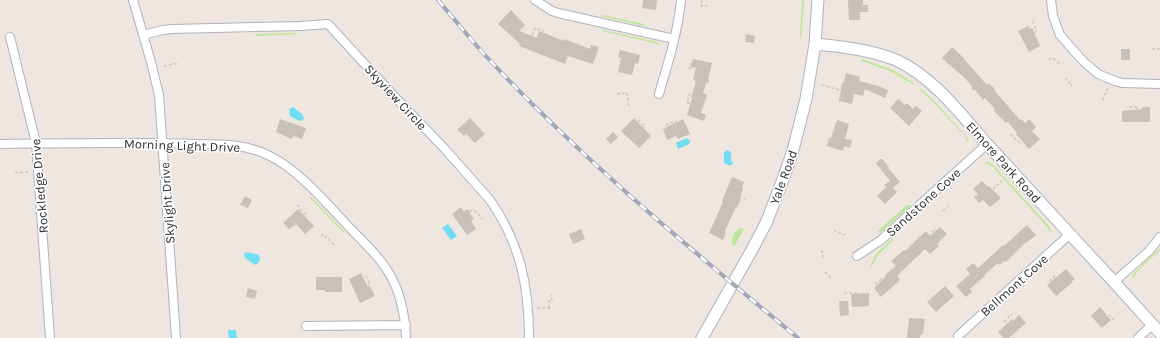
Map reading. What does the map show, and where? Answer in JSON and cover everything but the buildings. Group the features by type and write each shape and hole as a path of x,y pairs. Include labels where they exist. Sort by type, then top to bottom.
{"street":[{"name":"Skylight Drive","path":"132,0 159,95 176,338"},
{"path":"535,0 552,11 558,13 674,39"},
{"path":"659,94 674,39 681,0"},
{"name":"Yale Road","path":"702,338 753,248 777,197 793,150 806,99 815,44 818,0"},
{"path":"1051,0 1053,16 1060,35 1083,61 1098,74 1122,83 1160,84"},
{"name":"Skyview Circle","path":"143,35 172,29 328,24 444,148 490,200 496,209 514,243 524,277 528,304 529,338"},
{"name":"Rockledge Drive","path":"10,37 36,143 50,338"},
{"name":"Elmore Park Road","path":"815,44 832,45 881,55 904,65 931,84 1160,333"},
{"name":"Morning Light Drive","path":"0,144 226,144 240,146 270,156 293,171 313,190 374,253 385,267 394,283 404,310 406,338"},
{"name":"Sandstone Cove","path":"857,256 881,240 987,144"},
{"name":"Bellmont Cove","path":"958,336 1070,234"},
{"path":"1114,282 1149,251 1160,237"},
{"path":"1138,338 1152,324"},
{"path":"306,326 406,325"}],"path":[{"path":"702,0 701,6 707,6"},
{"path":"1033,21 1036,30 1035,34"},
{"path":"532,34 535,28 544,32"},
{"path":"1152,49 1160,49"},
{"path":"1049,60 1051,58 1054,59 1061,66"},
{"path":"691,62 689,68 694,69"},
{"path":"164,66 178,63"},
{"path":"1065,78 1072,85 1071,86"},
{"path":"822,85 840,90"},
{"path":"1103,100 1108,86"},
{"path":"617,94 627,93 629,108"},
{"path":"690,93 687,103 690,103"},
{"path":"1129,107 1138,107 1138,109"},
{"path":"638,120 645,126 641,130"},
{"path":"666,125 676,122"},
{"path":"1010,134 1019,142 1021,140"},
{"path":"15,173 28,172"},
{"path":"992,189 1003,180"},
{"path":"739,196 746,199"},
{"path":"943,211 950,204"},
{"path":"297,205 307,217"},
{"path":"469,211 475,211 482,219"},
{"path":"933,236 931,233 936,228"},
{"path":"834,230 843,235 846,234"},
{"path":"321,236 323,234 335,246"},
{"path":"821,252 822,251 824,260"},
{"path":"825,272 831,279"},
{"path":"366,276 370,285 368,286"},
{"path":"1049,281 1056,276"},
{"path":"875,284 882,279"},
{"path":"844,293 856,293"},
{"path":"537,308 550,308 549,300 552,300 552,295"},
{"path":"1004,322 1012,314"},
{"path":"1109,316 1110,315 1114,321"}],"green space":[{"path":"802,0 804,0 800,38"},
{"path":"601,16 644,24 644,26"},
{"path":"602,31 657,42 660,46 650,42"},
{"path":"256,34 297,34 256,36"},
{"path":"862,59 893,70 914,83 913,84 888,70 861,61"},
{"path":"920,88 934,101 967,137 969,141 967,141 966,137 919,89"},
{"path":"986,161 993,165 1049,226 1052,233 992,166 986,163"},
{"path":"311,197 344,231 343,232 310,198"},
{"path":"908,204 910,206 880,233 878,231"},
{"path":"740,228 744,229 734,247 732,237"},
{"path":"893,238 894,239 878,255 871,268 870,267 876,254"},
{"path":"1160,248 1160,250 1138,271 1134,278 1132,278 1134,273"}],"water":[{"path":"293,107 302,114 304,118 303,120 299,121 290,116 289,109"},
{"path":"687,138 690,141 689,144 678,149 676,143"},
{"path":"727,150 731,152 731,161 733,162 732,165 724,163 724,153"},
{"path":"448,224 457,236 451,240 442,228"},
{"path":"246,252 259,255 259,262 255,265 245,258 244,254"},
{"path":"228,330 236,330 237,338 229,338"}],"railway":[{"path":"438,0 483,53 557,129 676,236 798,338"}]}
